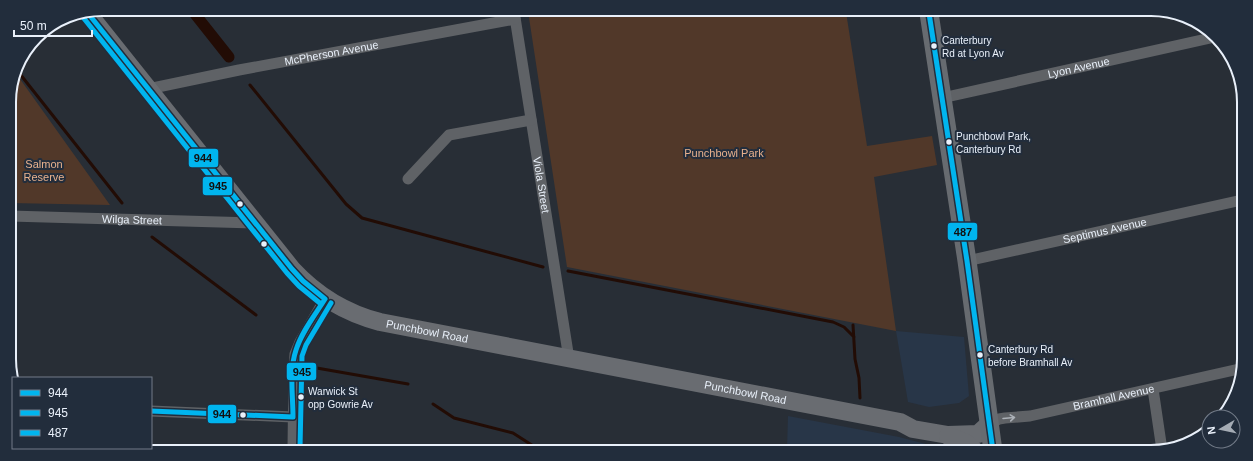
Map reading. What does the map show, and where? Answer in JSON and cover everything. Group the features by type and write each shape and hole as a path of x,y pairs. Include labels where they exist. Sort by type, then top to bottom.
{"highway":[{"path":"929,16 967,261 992,445"}],"main road":[{"name":"Punchbowl Road","path":"91,17 298,276 325,299 351,313 380,322 900,422 913,430 948,435 978,434 989,424"},
{"name":"Punchbowl Road","path":"900,422 911,419 943,425 959,425 977,422 989,424"},
{"path":"948,435 968,445"}],"street":[{"name":"McPherson Avenue","path":"148,89 509,16"},
{"name":"Viola Street","path":"514,16 569,359"},
{"name":"Lyon Avenue","path":"942,98 1209,38"},
{"path":"408,179 449,135 531,120"},
{"name":"Septimus Avenue","path":"967,261 1237,201"},
{"name":"Wilga Street","path":"16,216 254,222"},
{"path":"293,445 295,354 300,342 325,299"},
{"name":"Bramhall Avenue","path":"989,424 999,419 1030,416 1236,370"},
{"path":"1153,388 1161,444"},
{"path":"152,411 293,417"}],"shaded area":[{"path":"896,331 964,337 969,396 959,403 929,407 908,402"},
{"path":"788,416 899,437 930,445 787,445"}],"green space":[{"name":"Punchbowl Park","path":"529,16 847,16 867,146 932,136 937,165 874,177 896,331 567,267"},
{"name":"Salmon Reserve","path":"20,78 110,205 16,203 16,96"}],"waterway":[{"path":"197,16 229,57"},
{"path":"21,75 122,203"},
{"path":"250,85 346,204 362,218 543,267"},
{"path":"152,237 256,315"},
{"path":"568,271 833,322 844,327 854,337"},
{"path":"853,325 855,359 859,378 860,398"},
{"path":"311,367 408,384"},
{"path":"433,404 454,418 513,433 532,445"}],"transit line":[{"name":"487","path":"929,16 967,261 992,445"},
{"name":"944","path":"91,17 292,269 303,281 325,299"},
{"name":"945","path":"84,18 287,273 299,286 321,304"},
{"name":"944","path":"293,417 292,375 296,350 305,330 325,299"},
{"name":"945","path":"300,445 302,356 306,345 331,303"},
{"name":"944","path":"152,411 293,417"}],"place":[{"name":"Canterbury Rd at Lyon Av","path":"934,46"},
{"name":"Punchbowl Park, Canterbury Rd","path":"949,142"},
{"name":"Canterbury Rd before Bramhall Av","path":"980,355"},
{"name":"Warwick St opp Gowrie Av","path":"301,397"}]}
